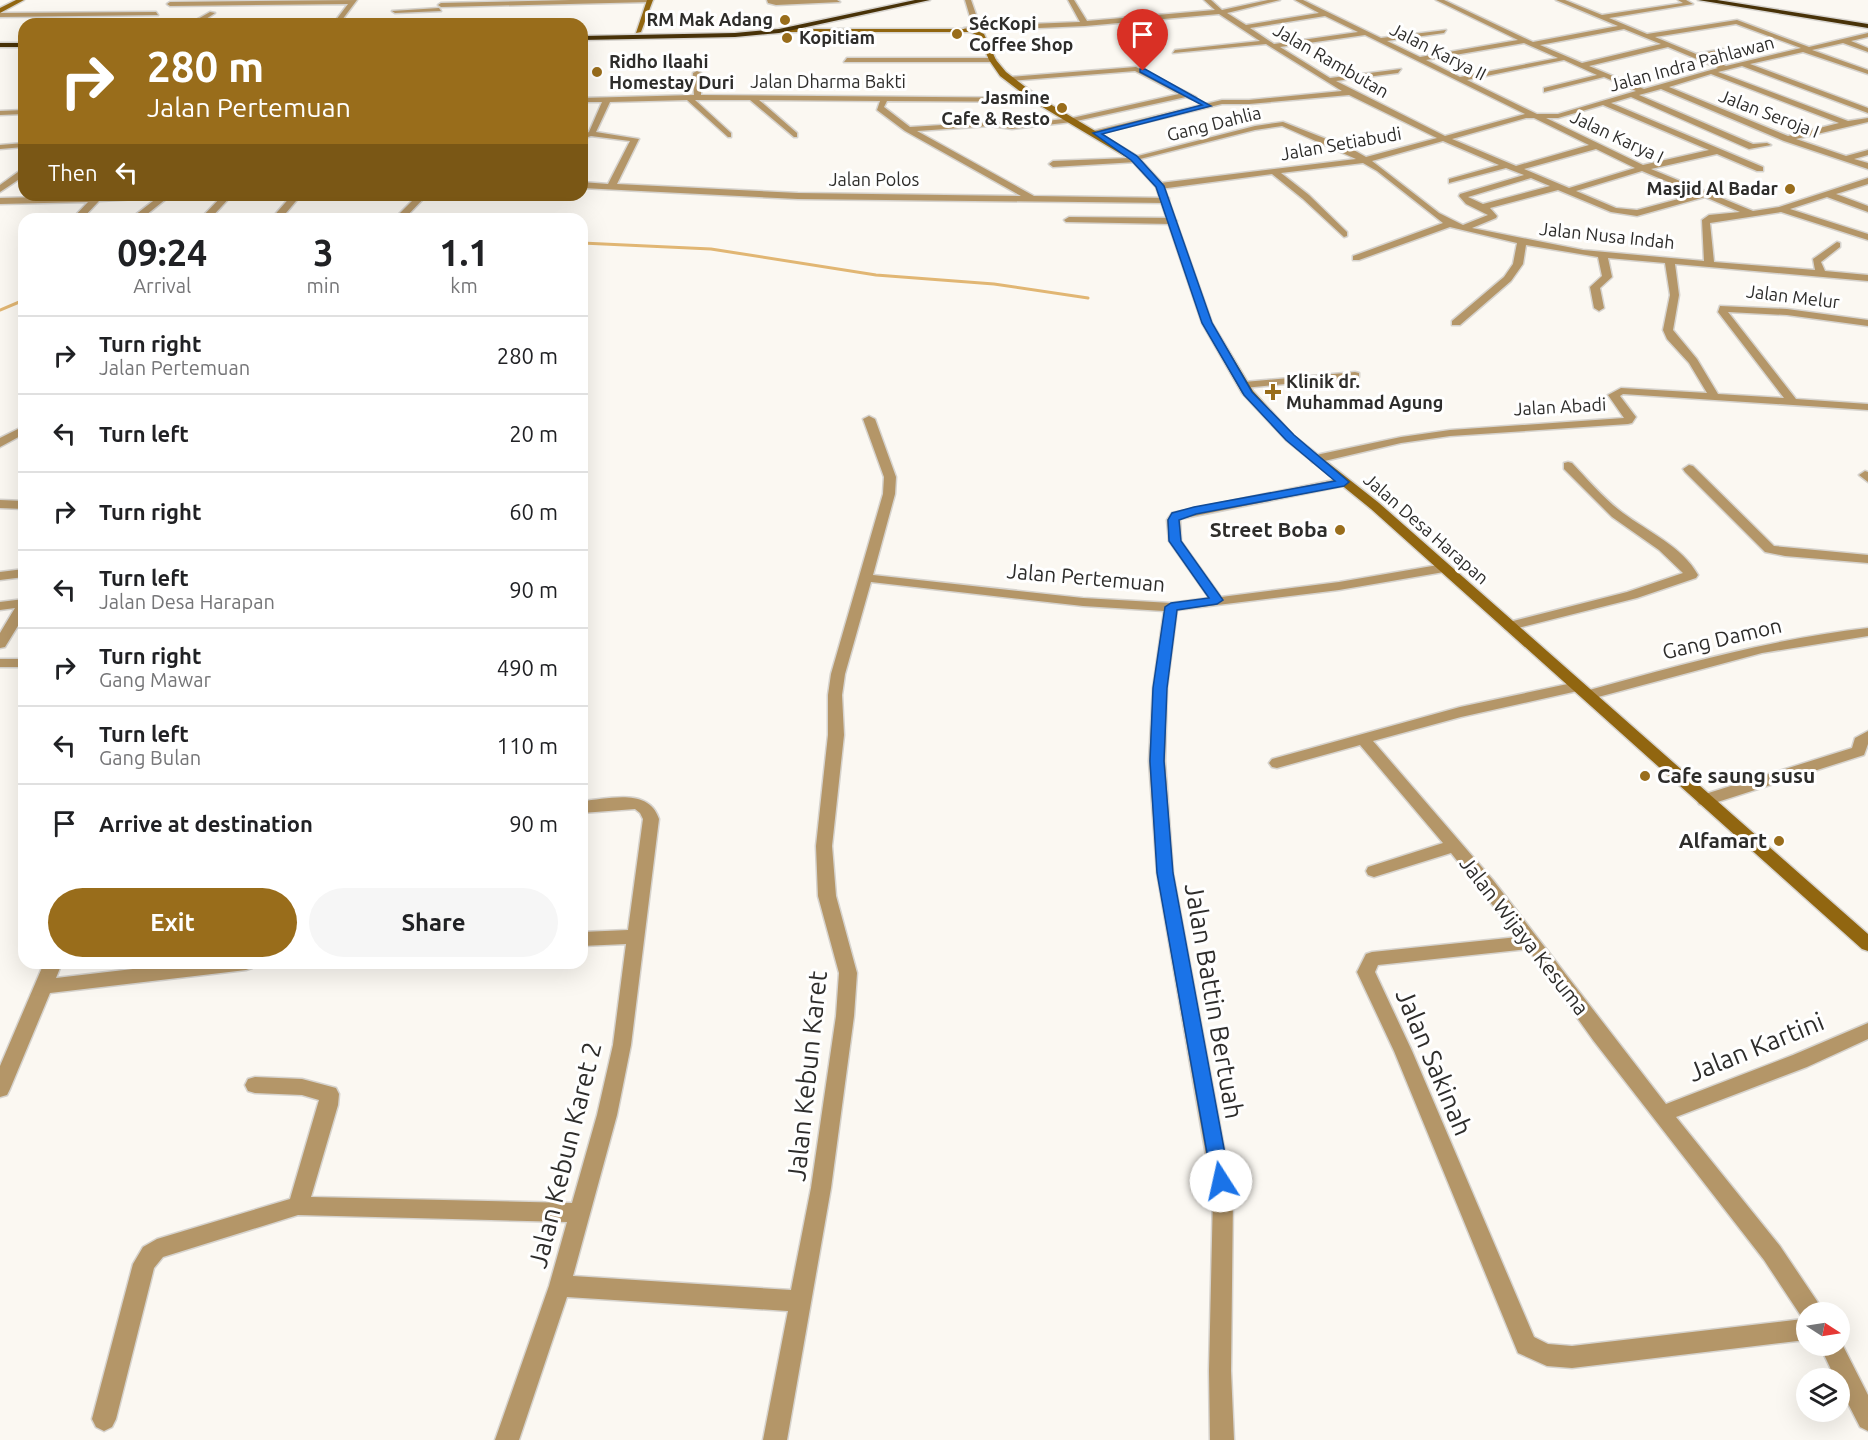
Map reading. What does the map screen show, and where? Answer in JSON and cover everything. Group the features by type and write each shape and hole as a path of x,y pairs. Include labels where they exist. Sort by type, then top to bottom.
{"highway":[{"path":"588,35 782,27 908,0"},
{"path":"588,35 735,34 779,31 926,0"},
{"path":"1702,0 1868,24"},
{"path":"1723,0 1868,24"},
{"path":"0,43 18,43"}],"street":[{"path":"0,13 21,0"},
{"path":"395,11 441,5 650,0 638,32"},
{"path":"770,0 773,3 837,1 834,16"},
{"path":"968,0 972,28"},
{"path":"1071,0 1085,24"},
{"name":"Jalan Rambutan","path":"1207,0 1221,12 1350,93 1445,139 1562,189 1629,214 1704,195"},
{"path":"779,31 1085,24 1221,12 1277,0"},
{"name":"Jalan Karya II","path":"1298,0 1535,116"},
{"path":"1439,0 1529,43 1642,91"},
{"path":"1559,0 1725,68"},
{"path":"1602,17 1690,4 1681,0"},
{"path":"151,18 172,2 353,1"},
{"path":"340,18 353,1"},
{"path":"435,17 441,5"},
{"path":"0,13 156,14"},
{"path":"204,18 212,13"},
{"path":"1246,27 1328,13"},
{"path":"1646,36 1737,22 1868,72"},
{"path":"1420,59 1625,27"},
{"name":"Jalan Desa Harapan","path":"972,28 982,35 993,60 1010,79 1037,99 1096,133 1135,159 1160,186 1207,323 1225,358 1248,393 1290,438 1444,568 1868,944"},
{"path":"1380,40 1444,31"},
{"path":"1175,52 1366,33"},
{"name":"Jalan Indra Pahlawan","path":"1524,117 1552,117 1725,68 1868,35"},
{"path":"1844,41 1868,50"},
{"path":"1582,65 1667,45"},
{"path":"1696,56 1721,50"},
{"path":"1459,79 1566,58"},
{"path":"847,60 993,60"},
{"path":"1742,64 1868,111"},
{"path":"1010,79 1136,69 1208,106"},
{"path":"1328,80 1398,71"},
{"path":"1711,72 1847,123"},
{"path":"697,73 698,97"},
{"path":"1547,90 1604,75"},
{"name":"Jalan Seroja I","path":"1661,86 1787,139 1868,166"},
{"path":"1096,133 1225,102 1350,93"},
{"path":"908,129 990,124 1012,127 1071,120 1188,94"},
{"path":"1632,95 1752,147 1767,145"},
{"path":"688,97 728,135"},
{"name":"Jalan Dharma Bakti","path":"588,100 688,97 1037,99"},
{"path":"752,97 794,135"},
{"path":"885,98 880,106 882,110 908,129 1031,198"},
{"path":"608,100 590,132 635,139 611,187"},
{"path":"1604,103 1760,169"},
{"path":"0,112 18,112"},
{"name":"Jalan Karya I","path":"1535,116 1642,168 1752,214"},
{"name":"Jalan Setiabudi","path":"1160,186 1365,160 1524,117"},
{"path":"1787,139 1847,123 1868,120"},
{"name":"Gang Dahlia","path":"1053,164 1135,159 1279,124 1337,145 1365,160"},
{"path":"0,147 18,145"},
{"path":"1515,169 1596,146"},
{"path":"1483,207 1717,151"},
{"path":"1844,159 1868,152"},
{"name":"Jalan Nusa Indah","path":"1365,160 1450,224 1522,242 1602,254 1868,278"},
{"path":"1452,181 1506,165"},
{"path":"1274,172 1306,197 1344,234"},
{"path":"0,173 18,174"},
{"path":"1463,228 1493,216 1483,207 1466,201 1463,196 1530,176"},
{"path":"0,189 18,177"},
{"path":"1709,263 1705,236 1706,220 1780,208 1868,181"},
{"name":"Jalan Polos","path":"588,185 798,196 1166,200"},
{"path":"1827,194 1868,208"},
{"path":"0,201 18,201"},
{"path":"83,213 95,201"},
{"path":"143,213 159,201"},
{"path":"211,213 222,201"},
{"path":"281,213 292,201"},
{"path":"405,213 417,201"},
{"path":"1780,208 1868,237"},
{"path":"1068,220 1172,220"},
{"path":"1356,258 1450,224"},
{"path":"1456,322 1508,279 1518,264 1522,242"},
{"path":"1821,274 1816,261 1837,245"},
{"path":"1599,308 1595,287 1607,277 1602,254"},
{"path":"1670,260 1674,275 1676,309 1668,330 1671,337 1693,362 1714,396"},
{"name":"Jalan Melur","path":"1792,401 1723,312 1724,308 1787,312 1868,323"},
{"path":"1244,385 1355,375"},
{"name":"Jalan Abadi","path":"1317,459 1401,440 1450,433 1628,421 1630,417 1614,395 1617,392 1868,407"},
{"name":"Jalan Kebun Karet","path":"775,1440 821,1188 845,1016 847,984 844,955 827,896 824,846 836,735 835,695 844,648 867,578 877,530 889,494 890,477 869,419"},
{"path":"3,439 18,432"},
{"path":"1510,626 1632,595 1688,576 1692,572 1664,547 1616,514 1568,466"},
{"path":"1689,469 1770,549 1868,559"},
{"path":"1217,600 1175,541 1173,520 1176,516 1344,482"},
{"path":"0,504 18,505"},
{"name":"Jalan Pertemuan","path":"867,578 1083,602 1171,607 1339,586 1444,568"},
{"path":"0,576 18,574"},
{"path":"0,606 18,604"},
{"name":"Jalan Battin Bertuah","path":"1171,607 1160,688 1157,761 1165,873 1223,1196 1220,1371 1222,1440"},
{"path":"0,644 18,614"},
{"name":"Gang Damon","path":"1582,691 1835,634 1868,632"},
{"path":"0,663 18,663"},
{"path":"1277,763 1460,712 1582,691"},
{"path":"1705,800 1860,751 1860,742 1868,736"},
{"name":"Jalan Wijaya Kesuma","path":"1363,739 1532,942 1600,1035 1664,1113 1772,1253 1804,1302"},
{"name":"Jalan Kebun Karet 2","path":"507,1440 560,1286 607,1115 622,1046 651,819 650,812 644,806 626,803 588,806"},
{"path":"1374,871 1454,846"},
{"path":"588,939 635,937"},
{"name":"Jalan Sakinah","path":"1532,942 1372,959 1366,972 1403,1051 1526,1346 1536,1352 1572,1357 1796,1330"},
{"path":"0,1089 51,969"},
{"path":"45,986 194,969"},
{"name":"Jalan Kartini","path":"1664,1113 1800,1061 1868,1031"},
{"path":"255,1084 302,1087 329,1094 298,1206"},
{"path":"104,1419 144,1264 151,1254 165,1246 298,1206 579,1213"},
{"path":"560,1286 800,1301"},
{"path":"1836,1356 1868,1419"}],"waterway":[{"path":"588,243 711,249 876,275 994,284 1088,298"},
{"path":"0,310 18,302"}],"place":[{"name":"RM Mak Adang","path":"785,20"},
{"name":"SécKopi Coffee Shop","path":"957,34"},
{"name":"Kopitiam","path":"787,38"},
{"name":"Ridho Ilaahi Homestay Duri","path":"597,72"},
{"name":"Jasmine Cafe & Resto","path":"1062,108"},
{"name":"Masjid Al Badar","path":"1790,189"},
{"name":"Klinik dr. Muhammad Agung","path":"1273,392"},
{"name":"Street Boba","path":"1340,530"},
{"name":"Cafe saung susu","path":"1645,776"},
{"name":"Alfamart","path":"1779,841"}],"route":[{"path":"1143,71 1208,106 1096,133 1134,158 1160,186 1207,323 1225,358 1248,393 1290,438 1344,482 1183,513 1173,520 1175,541 1217,600 1171,607 1160,688 1157,761 1165,873 1221,1181"}]}
